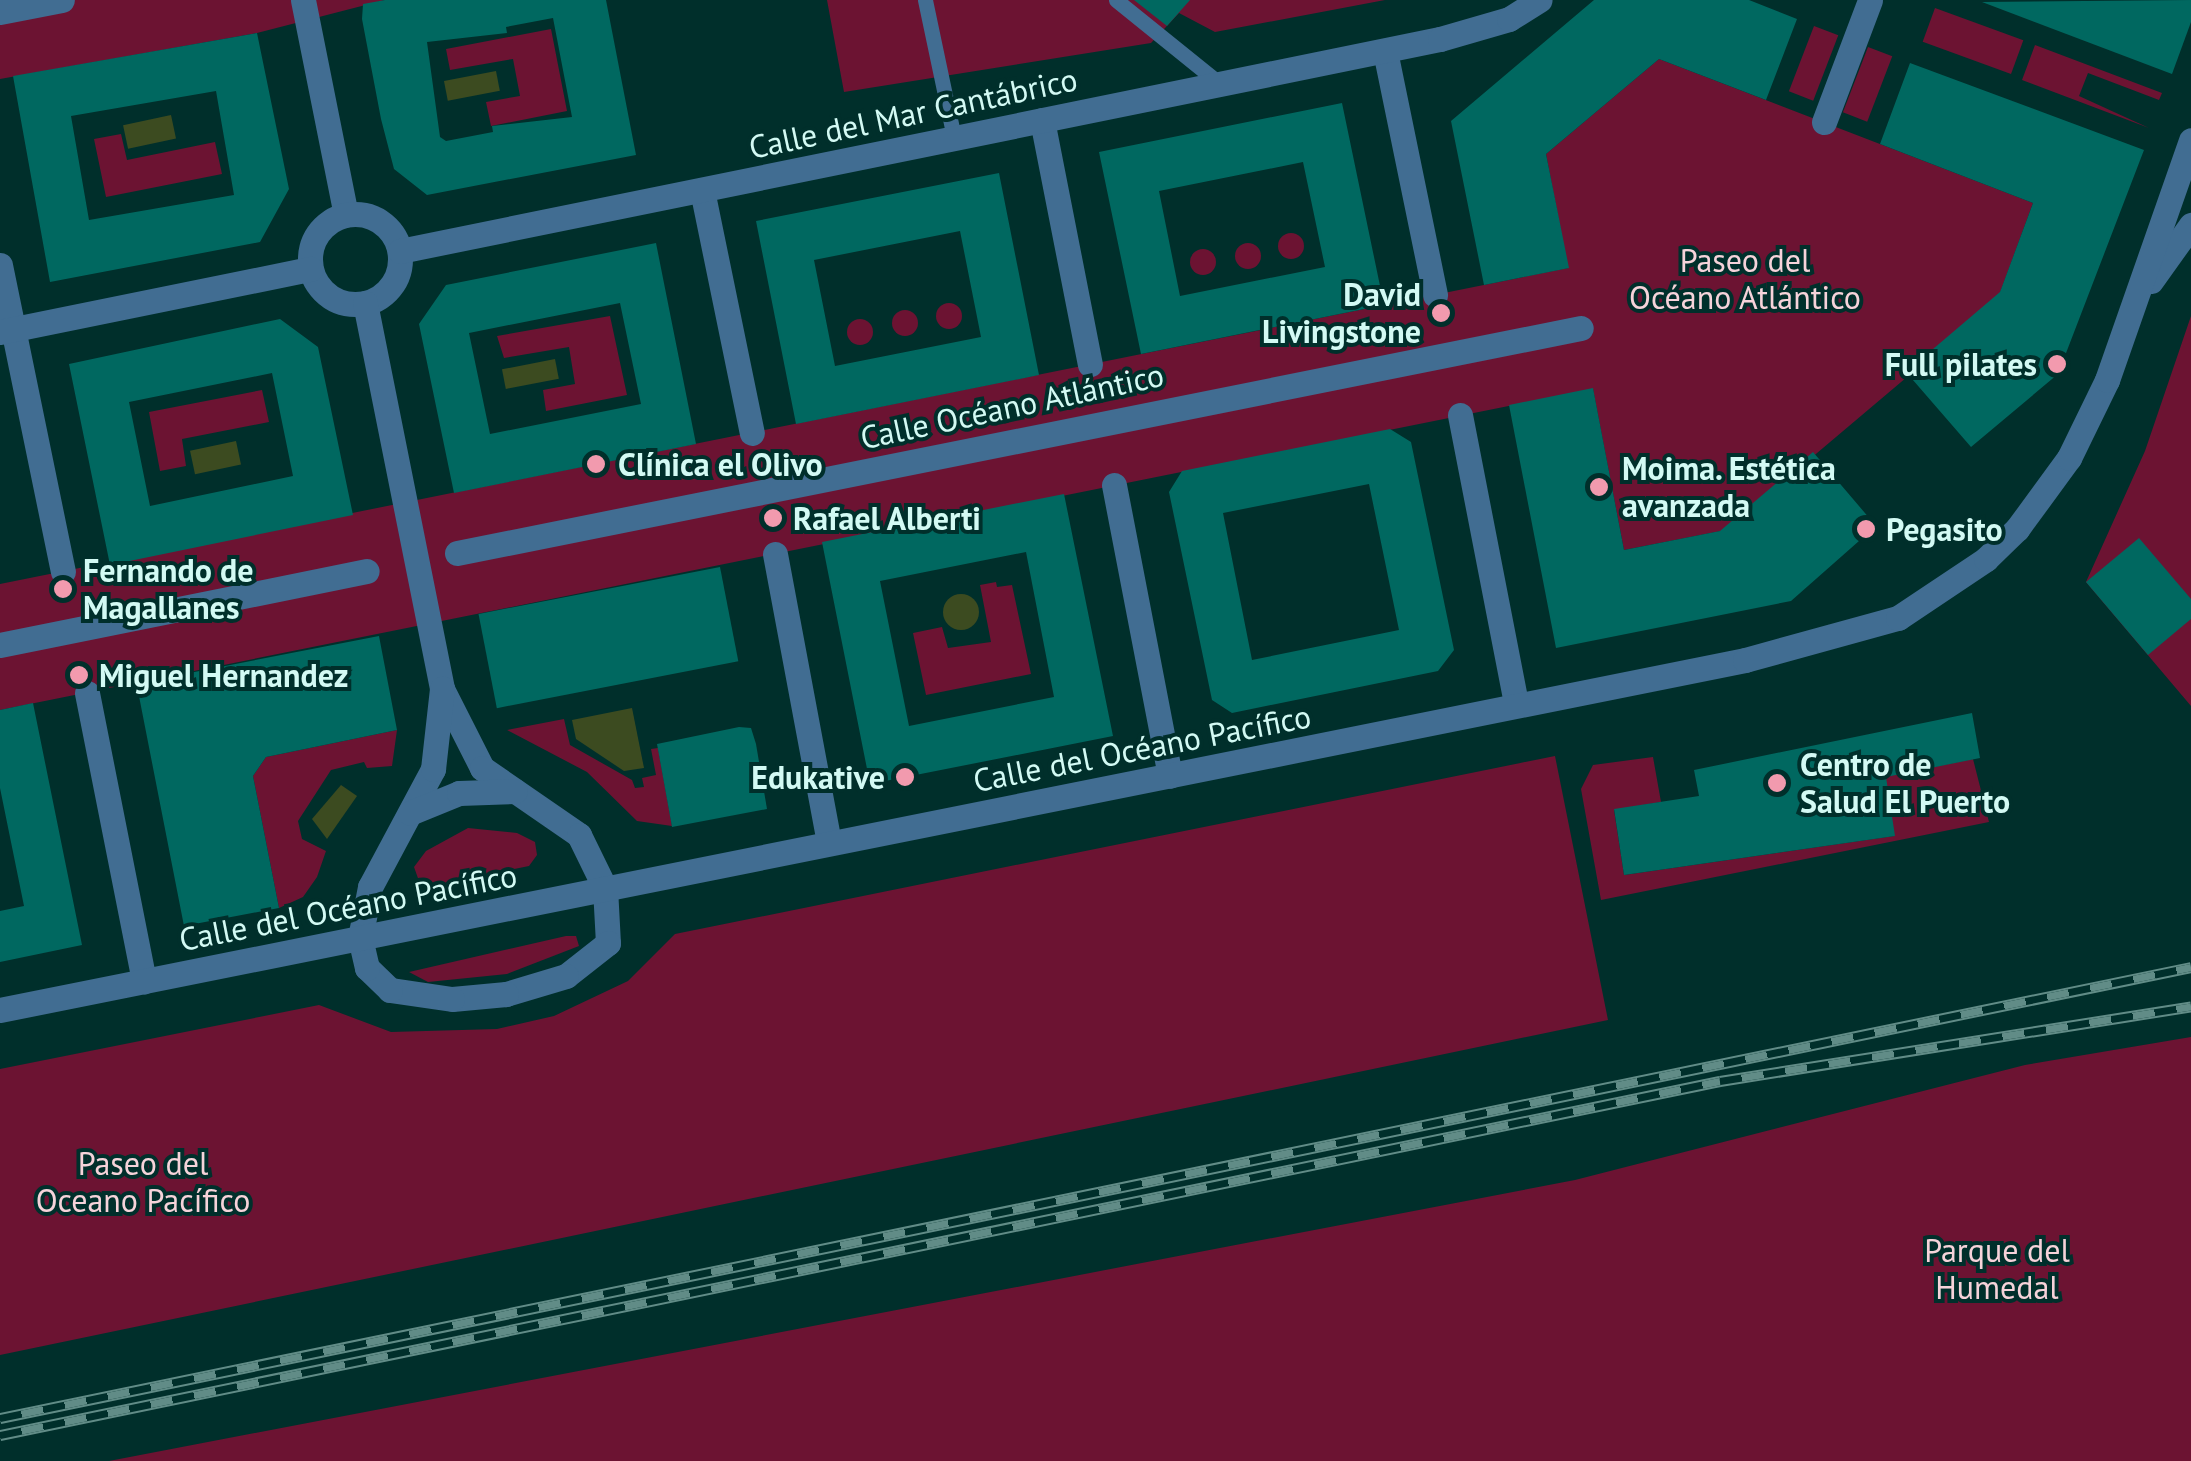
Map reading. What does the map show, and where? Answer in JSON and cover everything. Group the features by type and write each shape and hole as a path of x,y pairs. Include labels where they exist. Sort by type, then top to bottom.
{"street":[{"path":"0,12 62,0"},
{"path":"303,0 346,215"},
{"name":"Calle del Mar Cantábrico","path":"1440,40 1502,0"},
{"name":"Calle del Mar Cantábrico","path":"400,251 1440,40 1510,19 1540,0"},
{"path":"1824,122 1870,0"},
{"path":"1384,51 1435,295"},
{"path":"1042,120 1090,364"},
{"name":"Calle del Océano Pacífico","path":"0,1010 1785,651 1859,632 1936,598 2018,528 2052,484 2088,423 2191,140"},
{"path":"702,190 752,433"},
{"path":"346,215 375,218 400,251 390,289 365,303 336,300 311,269 322,229 346,215"},
{"name":"Calle del Océano Pacífico","path":"2134,305 2191,224"},
{"path":"0,265 7,331 64,572"},
{"path":"7,331 311,269"},
{"path":"365,303 442,688 476,760 579,835 605,888 611,931 597,956 566,976 506,994 452,999 390,990 367,968 360,938 376,866 433,769 442,688"},
{"name":"Calle Océano Atlántico","path":"456,553 1581,328"},
{"path":"1460,415 1516,704"},
{"path":"1114,485 1170,776"},
{"path":"775,554 829,843"},
{"path":"0,646 367,571"},
{"path":"87,694 144,982"},
{"path":"410,814 459,793 515,791"}],"lane":[{"path":"925,0 954,138"},
{"path":"1116,0 1220,84"}],"green space":[{"path":"0,0 385,0 257,33 0,79"},
{"path":"827,0 1385,0 1215,32 1179,13 1151,43 844,92"},
{"path":"1935,8 2023,40 2011,74 1923,42"},
{"path":"1814,26 1838,35 1813,101 1789,91"},
{"path":"551,29 567,111 491,126 486,102 520,96 513,59 450,70 446,49"},
{"path":"2035,45 2162,93 2159,100 2088,73 2079,96 2149,128 2022,80"},
{"path":"1868,47 1892,56 1867,122 1843,112"},
{"name":"Paseo del Océano Atlántico","path":"1659,59 2033,203 1997,301 1726,530 1624,550 1593,389 0,710 0,584 1568,268 1546,154"},
{"path":"121,134 127,160 215,142 222,174 106,197 94,139"},
{"path":"1291,233 1300,237 1304,246 1300,255 1291,259 1282,255 1278,246 1282,237"},
{"path":"1248,243 1257,247 1261,256 1257,265 1248,269 1239,265 1235,256 1239,247"},
{"path":"1203,249 1212,253 1216,262 1212,271 1203,275 1194,271 1190,262 1194,253"},
{"path":"949,303 958,307 962,316 958,325 949,329 940,325 936,316 940,307"},
{"path":"905,310 914,314 918,323 914,332 905,336 896,332 892,323 896,314"},
{"path":"610,316 627,395 546,411 543,390 575,384 569,347 504,358 497,336"},
{"path":"2191,316 2191,706 2086,582 2145,451"},
{"path":"860,319 869,323 873,332 869,341 860,345 851,341 847,332 851,323"},
{"path":"262,390 269,422 182,439 186,466 160,471 149,412"},
{"path":"996,582 997,587 1012,585 1031,674 926,695 913,633 942,627 948,648 991,642 980,585"},
{"path":"564,719 570,745 632,780 635,788 644,787 642,778 656,775 651,749 658,748 672,826 637,821 587,772 507,730"},
{"path":"397,730 392,766 367,768 364,762 331,770 298,821 302,839 326,851 317,877 303,897 279,908 253,776 266,757"},
{"name":"Paseo del Oceano Pacífico","path":"1555,756 1608,1020 0,1355 0,1069 319,1005 391,1032 497,1029 554,1016 628,981 675,934"},
{"path":"1653,757 1661,802 1614,810 1624,875 1894,836 1794,795 1973,759 1989,822 1601,900 1581,789 1593,765"},
{"path":"468,828 517,833 535,842 537,855 529,866 430,886 419,881 414,867 426,851"},
{"path":"576,936 579,946 507,974 428,982 409,972"},
{"name":"Parque del Humedal","path":"2191,1037 2191,1461 109,1461 1575,1180 2025,1065"}],"shaded area":[{"path":"496,71 500,91 448,101 444,81"},
{"path":"171,115 176,138 128,149 123,125"},
{"path":"555,359 559,379 506,389 502,369"},
{"path":"236,441 241,464 195,474 190,451"},
{"path":"961,594 974,599 979,612 974,625 961,630 948,625 943,612 948,599"},
{"path":"632,708 644,768 624,771 576,739 572,720"},
{"path":"341,785 357,796 327,839 312,819"}],"building":[{"path":"385,0 606,0 636,155 427,195 394,169 362,19 363,4","holes":["553,18 572,117 492,126 493,132 446,141 440,137 427,42 507,33 506,27"]},
{"path":"1134,0 1190,0 1167,26"},
{"path":"1594,0 1749,0 1797,19 1766,100 1659,59 1546,154 1569,268 1484,285 1451,121"},
{"path":"2191,0 2191,22 2172,74 1982,2"},
{"path":"257,33 289,189 260,242 50,282 13,76","holes":["216,91 234,195 89,220 71,116"]},
{"path":"1910,63 2144,150 2058,374 1971,447 1906,372 2000,292 2033,203 1880,144"},
{"path":"1342,103 1384,305 1141,354 1099,152","holes":["1303,162 1325,267 1180,296 1159,191"]},
{"path":"999,173 1039,375 796,424 756,221","holes":["960,231 981,337 835,366 814,260"]},
{"path":"656,243 696,444 454,493 419,324 446,285","holes":["620,303 641,404 490,434 469,333"]},
{"path":"280,319 318,347 353,515 110,565 69,364","holes":["272,373 293,476 150,506 129,402"]},
{"path":"1593,388 1624,550 1720,531 1813,452 1876,526 1791,601 1556,648 1509,405"},
{"path":"1390,429 1411,442 1454,650 1438,671 1232,713 1212,700 1169,492 1182,471","holes":["1369,484 1399,630 1252,660 1223,513"]},
{"path":"1064,494 1113,736 870,784 822,542","holes":["1026,552 1054,697 909,726 880,581"]},
{"path":"2139,538 2191,599 2191,619 2148,655 2086,582"},
{"path":"720,567 738,661 497,708 479,614"},
{"path":"379,636 397,730 266,757 253,776 279,908 184,926 138,691 143,682"},
{"path":"33,703 82,945 0,962 0,911 24,906 0,788 0,710"},
{"name":"Centro de Salud El Puerto","path":"1972,713 1980,758 1886,777 1895,836 1624,875 1614,809 1699,796 1694,770"},
{"path":"751,728 767,809 672,827 657,744"}],"railway":[{"path":"0,1418 2191,967"},
{"path":"0,1435 1720,1081 2191,1006"}],"place":[{"name":"David Livingstone","path":"1441,313"},
{"name":"Full pilates","path":"2057,364"},
{"name":"Clínica el Olivo","path":"596,464"},
{"name":"Moima. Estética avanzada","path":"1599,487"},
{"name":"Rafael Alberti","path":"773,518"},
{"name":"Pegasito","path":"1866,529"},
{"name":"Fernando de Magallanes","path":"63,589"},
{"name":"Miguel Hernandez","path":"79,675"},
{"name":"Edukative","path":"905,777"},
{"name":"Centro de Salud El Puerto","path":"1777,783"}]}
